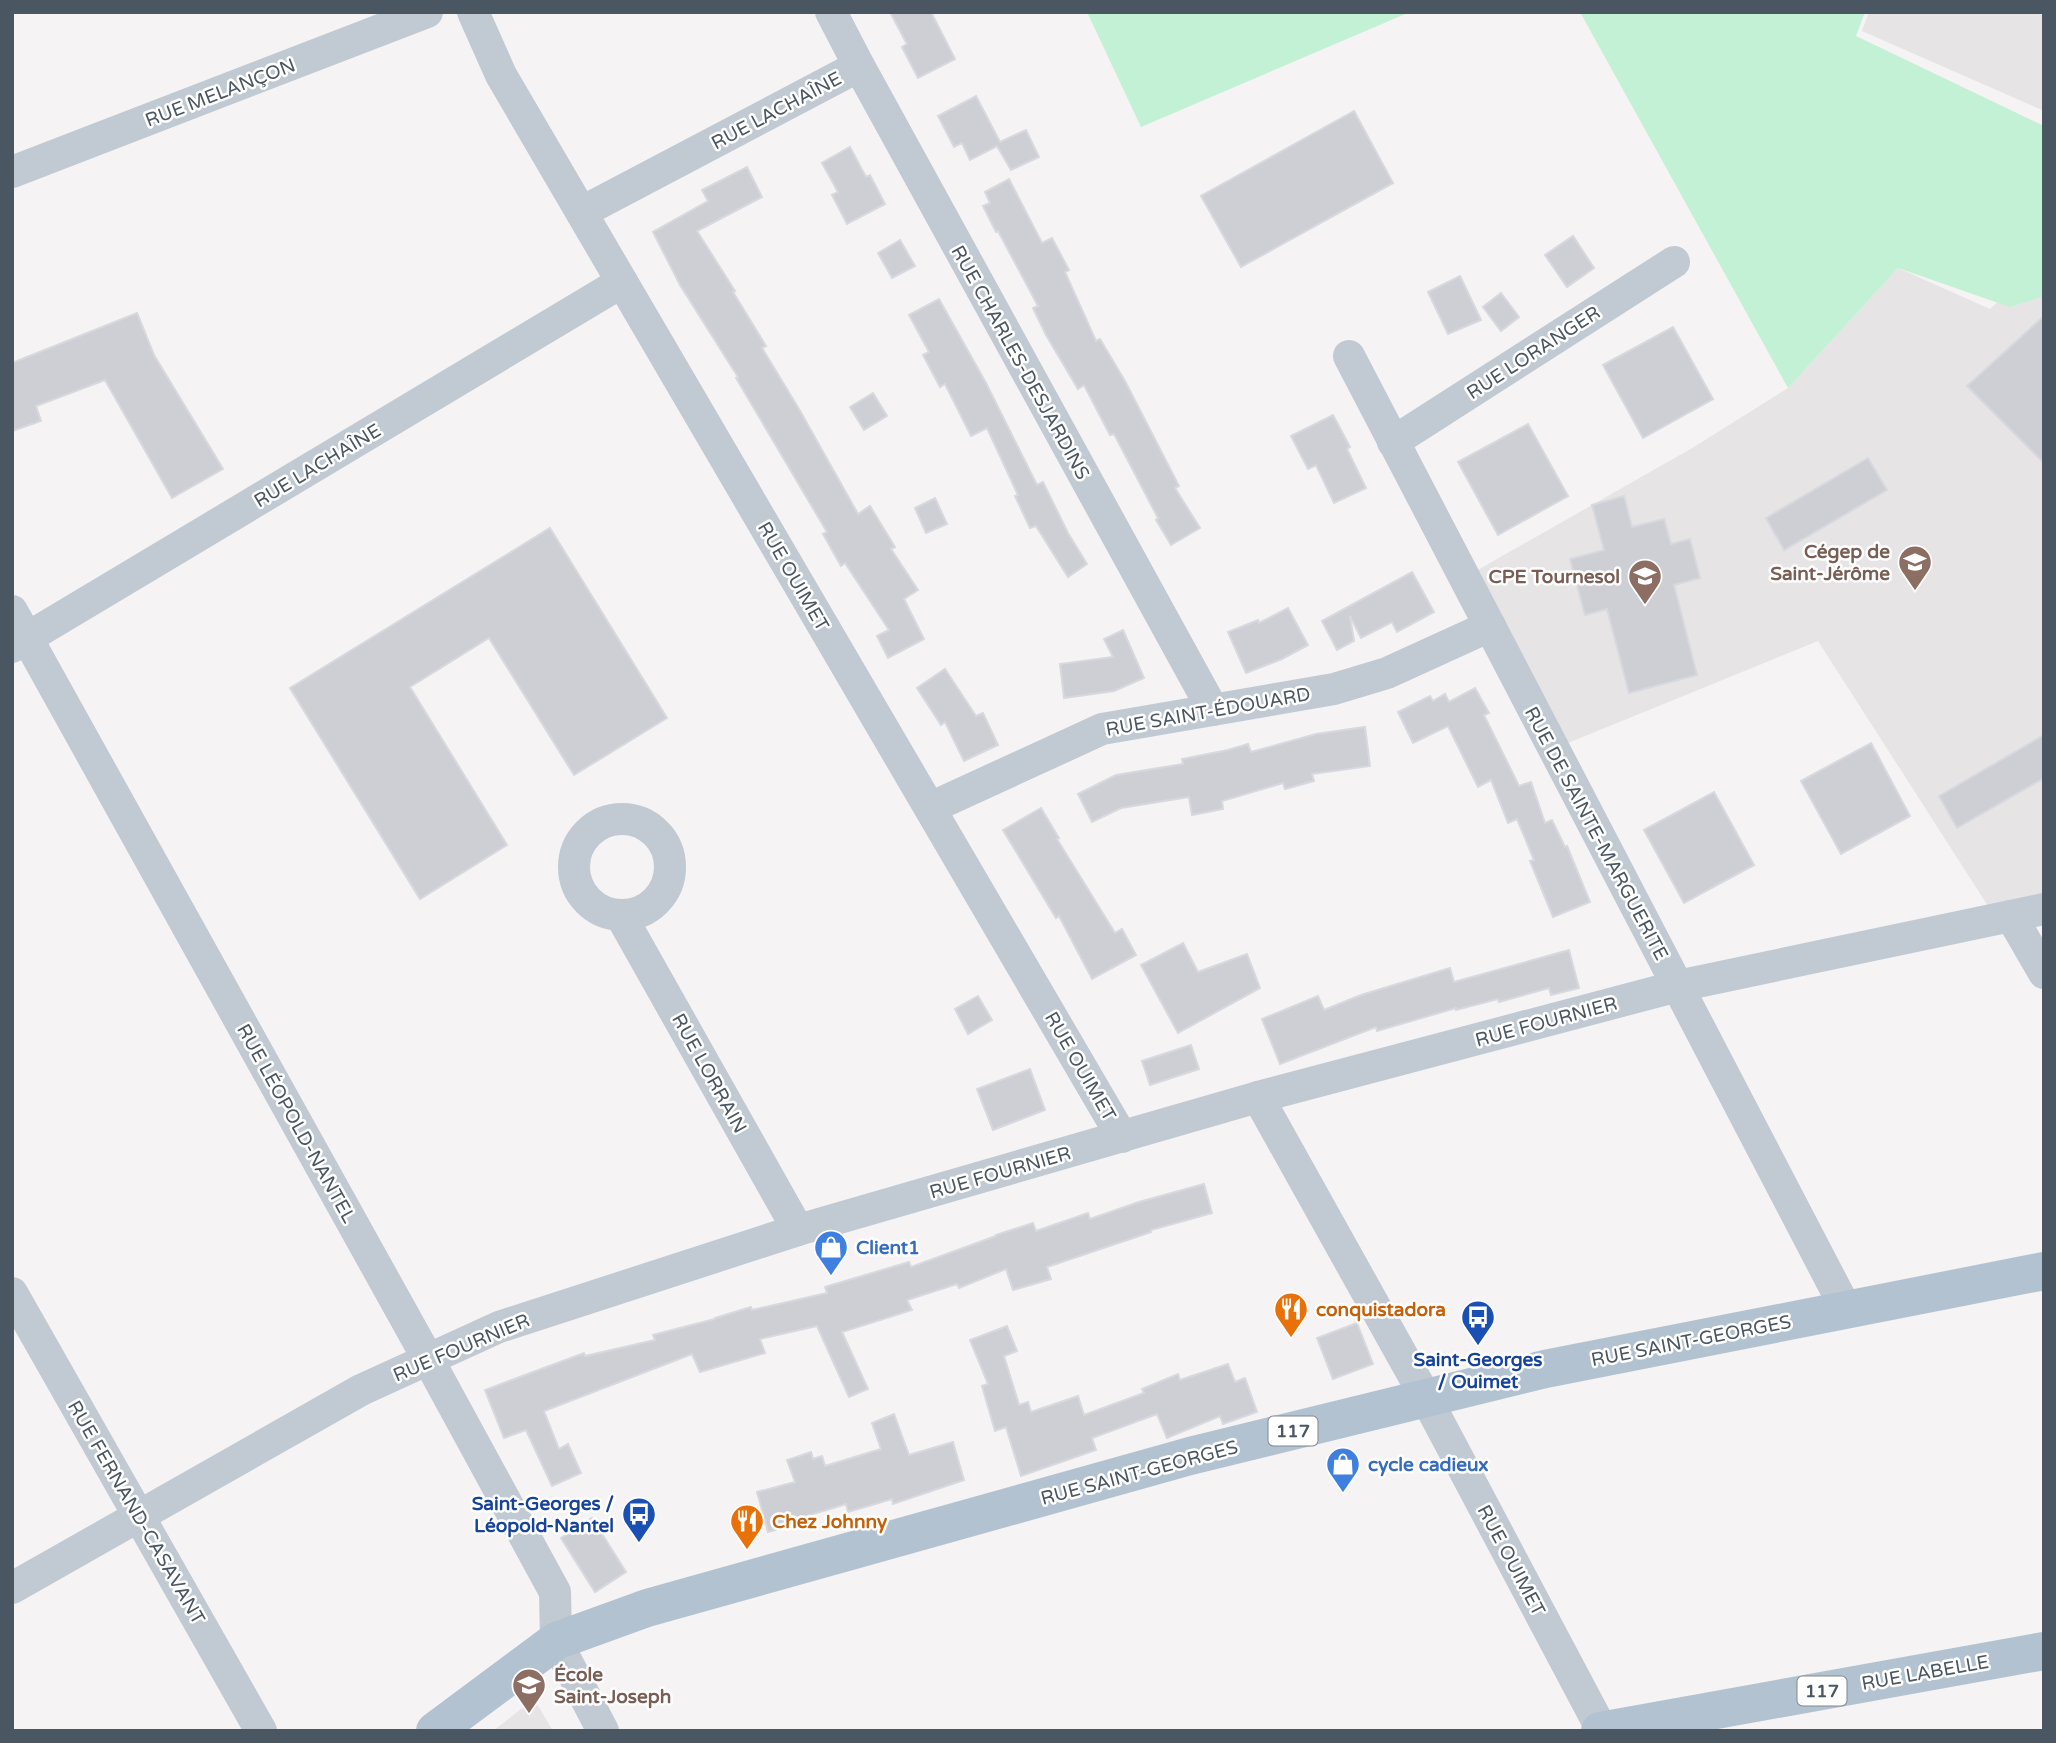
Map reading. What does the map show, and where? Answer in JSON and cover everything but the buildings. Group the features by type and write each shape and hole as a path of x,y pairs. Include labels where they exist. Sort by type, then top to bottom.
{"main road":[{"name":"RUE SAINT-GEORGES","path":"435,1731 556,1641 647,1608 1163,1464 1545,1369 2044,1271"},
{"name":"RUE LABELLE","path":"1601,1731 2044,1651"}],"street":[{"name":"RUE MELANÇON","path":"12,172 427,12"},
{"name":"RUE OUIMET","path":"473,12 501,75 1122,1137"},
{"name":"RUE CHARLES-DESJARDINS","path":"831,12 1213,710"},
{"name":"RUE LACHAÎNE","path":"582,212 859,66"},
{"name":"RUE LORANGER","path":"1393,442 1674,262"},
{"name":"RUE LACHAÎNE","path":"17,632 622,282"},
{"name":"RUE DE SAINTE-MARGUERITE","path":"1349,356 1846,1309"},
{"name":"RUE SAINT-ÉDOUARD","path":"930,808 1101,729 1334,689 1387,673 1489,626"},
{"name":"RUE LÉOPOLD-NANTEL","path":"17,632 428,1359 555,1591 556,1641"},
{"name":"RUE FOURNIER","path":"12,1588 361,1390 499,1327 798,1230 1258,1097 1678,986 2044,909"},
{"name":"RUE LORRAIN","path":"621,916 798,1230"},
{"path":"2011,916 2044,973"},
{"name":"RUE OUIMET","path":"1258,1097 1426,1398 1601,1731"},
{"name":"RUE FERNAND-CASAVANT","path":"12,1293 261,1731"},
{"path":"556,1641 604,1731"}],"shaded area":[{"path":"1869,12 2044,12 2044,111 1862,31"},
{"name":"Cégep de Saint-Jérôme","path":"1898,268 1990,309 2030,272 2044,276 2044,896 1988,906 1818,641 1568,743 1476,571 1694,447 1788,388"},
{"name":"École Saint-Joseph","path":"534,1699 553,1731 493,1731"}],"green space":[{"path":"1087,12 1410,12 1141,127"},
{"path":"1580,12 1865,12 1856,36 2044,126 2044,296 2010,307 1898,268 1788,388"}],"place":[{"name":"Cégep de Saint-Jérôme","path":"1915,592"},
{"name":"CPE Tournesol","path":"1645,606"},
{"name":"Client1","path":"831,1277"},
{"name":"conquistadora","path":"1291,1339"},
{"name":"Saint-Georges / Ouimet","path":"1478,1347"},
{"name":"cycle cadieux","path":"1343,1494"},
{"name":"Saint-Georges / Léopold-Nantel","path":"639,1544"},
{"name":"Chez Johnny","path":"747,1551"},
{"name":"École Saint-Joseph","path":"529,1715"}]}
